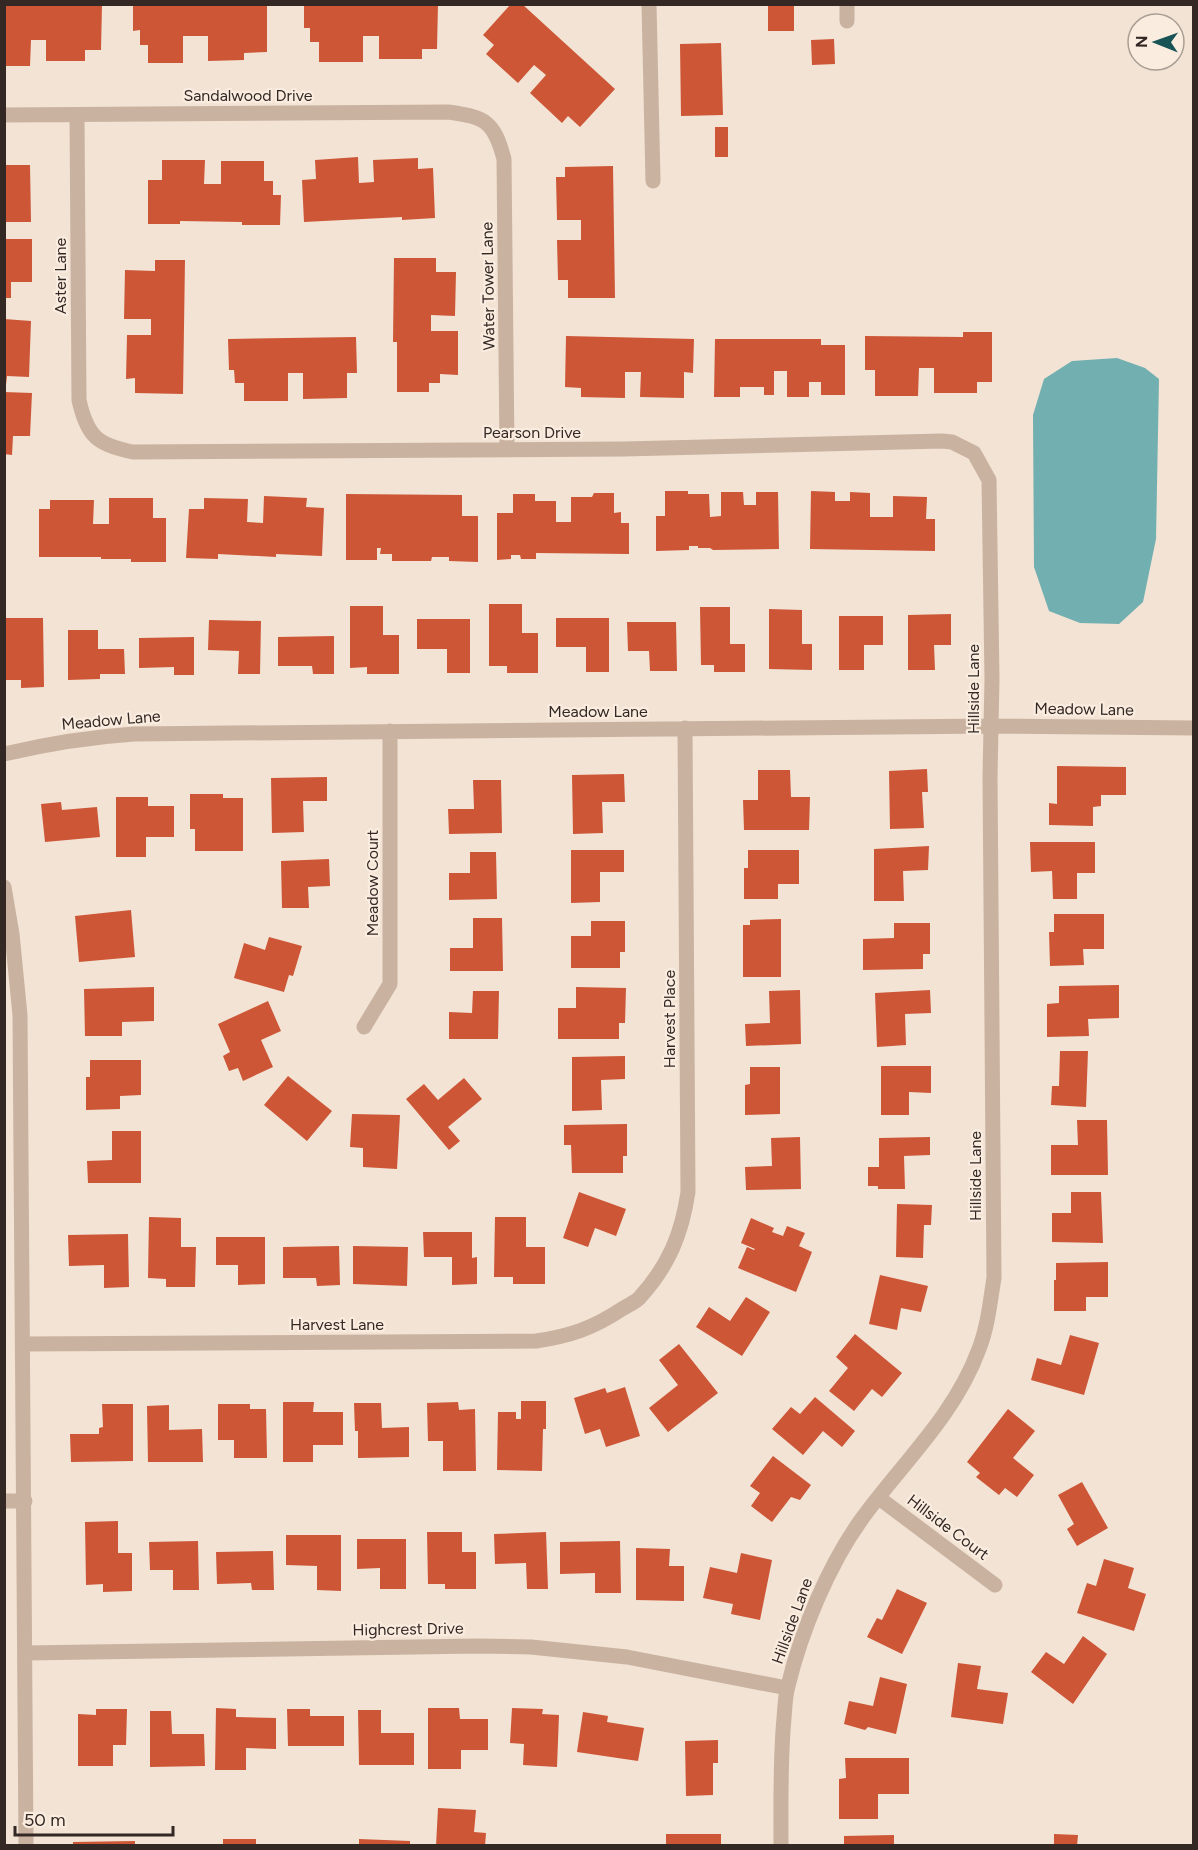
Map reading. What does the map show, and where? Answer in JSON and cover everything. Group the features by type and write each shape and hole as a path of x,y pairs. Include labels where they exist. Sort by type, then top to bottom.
{"street":[{"path":"649,4 653,181"},
{"path":"847,21 848,4"},
{"name":"Sandalwood Drive","path":"4,115 448,112 473,115 489,125"},
{"name":"Aster Lane","path":"77,115 80,400 84,419 93,435"},
{"name":"Water Tower Lane","path":"489,125 499,141 504,159 507,450"},
{"name":"Pearson Drive","path":"93,435 105,445 133,452 624,449 942,441 952,442 974,453"},
{"name":"Hillside Lane","path":"781,1845 781,1746 787,1688 810,1617 820,1592 860,1521 936,1428 961,1390 980,1347 994,1278 989,480 974,453"},
{"name":"Meadow Lane","path":"4,754 47,744 134,734 991,726 1194,728"},
{"name":"Harvest Place","path":"640,1298 667,1260 678,1239 688,1192 685,728"},
{"name":"Meadow Court","path":"364,1027 390,984 390,731"},
{"path":"4,887 12,934 20,1015 27,1845"},
{"name":"Harvest Lane","path":"24,1344 536,1341 578,1333 597,1325 640,1298"},
{"name":"Hillside Court","path":"879,1498 995,1585"},
{"path":"4,1501 25,1501"},
{"name":"Highcrest Drive","path":"25,1653 531,1647 627,1657 787,1688"}],"water":[{"path":"1117,358 1145,368 1159,379 1156,539 1143,602 1119,624 1080,623 1049,611 1034,567 1033,415 1044,379 1072,361"}],"building":[{"path":"102,4 101,50 85,50 85,61 46,61 46,40 31,40 30,66 4,66 4,5"},
{"path":"133,4 267,4 267,52 244,53 244,60 208,61 208,36 183,36 183,63 148,63 148,45 140,45 140,30 133,31"},
{"path":"304,4 438,4 437,49 422,49 422,59 379,59 379,36 363,36 363,62 319,62 319,42 310,42 310,28 304,28"},
{"path":"511,4 522,4 615,89 580,127 568,116 562,123 530,93 546,75 534,65 518,83 486,54 494,45 483,35"},
{"path":"768,4 794,4 794,31 768,31"},
{"path":"834,39 835,64 812,65 811,40"},
{"path":"721,43 723,115 681,116 680,44"},
{"path":"715,127 728,127 728,157 715,157"},
{"path":"358,157 359,183 374,182 373,160 418,158 418,169 433,168 435,218 402,220 402,217 304,222 302,180 316,179 315,160"},
{"path":"162,160 205,160 204,184 221,184 221,161 264,161 264,181 273,181 273,195 281,195 280,225 180,221 180,224 148,224 148,180 162,180"},
{"path":"4,165 30,165 31,222 4,222"},
{"path":"613,166 615,298 568,298 568,280 558,280 557,240 581,240 581,220 557,220 556,177 565,177 565,167"},
{"path":"4,239 32,239 32,282 11,282 11,298 4,298"},
{"path":"394,258 436,258 436,272 456,272 455,316 431,315 431,331 458,331 458,375 440,374 440,383 429,383 429,392 397,392 397,342 393,342"},
{"path":"155,260 185,260 183,394 135,393 135,378 126,379 127,335 151,335 151,319 124,319 125,270 155,271"},
{"path":"4,319 31,321 29,377 7,376 6,385 4,385"},
{"path":"963,332 992,332 992,382 977,382 977,393 934,393 934,368 919,368 918,396 875,396 875,370 865,370 865,336 963,337"},
{"path":"566,336 694,339 693,373 684,372 684,398 640,397 641,372 625,372 625,398 581,397 581,388 565,387"},
{"path":"356,337 357,373 347,373 347,398 303,399 303,373 288,373 288,401 244,401 244,383 235,383 234,370 229,370 228,339"},
{"path":"715,339 821,339 821,345 845,345 845,395 821,395 821,382 809,382 809,397 787,397 787,371 774,371 774,395 764,395 764,387 740,387 740,397 714,397"},
{"path":"4,392 32,393 30,436 13,436 12,455 4,454"},
{"path":"665,491 709,494 710,517 721,516 721,492 743,492 744,505 756,505 756,492 778,492 779,549 713,550 689,546 689,550 656,551 656,516 665,516"},
{"path":"811,491 835,492 835,501 850,501 850,492 870,493 870,517 893,517 893,496 927,497 926,519 935,519 935,551 810,549"},
{"path":"594,493 614,493 614,513 621,512 621,523 629,523 629,554 536,553 536,559 521,559 520,555 511,555 511,559 497,560 497,513 513,513 513,494 535,494 535,501 556,501 556,522 571,522 571,497 592,497"},
{"path":"346,494 462,495 462,516 478,516 478,562 449,561 449,557 432,557 431,561 392,561 392,554 380,554 381,548 377,548 377,560 346,560"},
{"path":"264,496 307,498 306,507 324,508 322,556 276,554 276,557 218,554 218,559 186,558 189,509 204,509 204,498 248,499 247,522 263,523"},
{"path":"109,498 153,498 153,518 166,518 166,562 131,562 131,559 101,559 101,557 39,557 39,509 50,509 50,500 94,500 93,524 109,524"},
{"path":"489,604 522,604 522,633 538,633 538,673 507,673 507,666 489,666"},
{"path":"350,606 383,606 383,635 399,635 399,674 367,674 367,667 350,668"},
{"path":"700,607 730,607 730,644 745,644 745,672 714,672 714,665 701,665"},
{"path":"769,609 802,610 802,644 812,644 812,670 769,669"},
{"path":"951,614 951,645 934,645 935,670 908,670 908,615"},
{"path":"839,616 883,616 883,645 864,645 864,670 839,670"},
{"path":"4,618 43,618 44,687 21,688 21,680 4,680"},
{"path":"556,618 609,618 609,672 586,672 586,647 556,647"},
{"path":"417,619 470,619 470,673 447,673 447,649 417,649"},
{"path":"209,620 261,621 260,674 238,674 239,651 208,650"},
{"path":"627,622 676,622 677,671 650,671 649,651 628,651"},
{"path":"68,630 98,630 98,649 124,649 125,674 100,674 100,679 68,680"},
{"path":"334,636 334,674 313,674 312,666 278,666 278,637"},
{"path":"194,637 194,675 174,675 174,667 139,668 139,638"},
{"path":"1057,766 1126,767 1126,795 1101,795 1101,806 1093,807 1093,826 1049,825 1049,803 1057,804"},
{"path":"927,769 928,792 922,792 924,828 890,829 889,771"},
{"path":"758,770 790,770 791,797 810,797 809,830 744,830 743,800 758,800"},
{"path":"624,774 625,802 602,802 603,833 573,834 572,775"},
{"path":"327,777 327,801 303,801 304,832 272,833 271,778"},
{"path":"473,780 501,780 502,833 449,834 448,809 474,809"},
{"path":"190,794 223,794 223,798 243,798 243,851 195,851 195,829 190,829"},
{"path":"116,797 148,797 148,806 174,806 174,837 146,837 146,857 116,857"},
{"path":"61,802 62,810 97,807 100,837 45,842 41,804"},
{"path":"1030,842 1095,842 1095,873 1077,873 1077,899 1053,899 1052,871 1031,872"},
{"path":"929,846 928,870 903,871 904,901 874,901 874,849"},
{"path":"571,850 624,850 624,872 600,872 600,902 571,903"},
{"path":"748,850 799,850 799,884 778,884 778,899 744,899 744,868 748,868"},
{"path":"470,852 496,852 497,899 449,900 449,873 470,873"},
{"path":"329,859 330,886 308,887 309,908 282,908 281,861"},
{"path":"131,910 135,957 79,962 75,916"},
{"path":"1054,914 1104,914 1104,949 1083,949 1084,965 1050,966 1049,932 1054,932"},
{"path":"473,918 502,918 503,971 450,971 450,948 473,948"},
{"path":"781,919 781,977 743,977 743,925 750,925 750,920"},
{"path":"591,921 625,921 625,952 620,952 620,968 571,968 571,936 591,936"},
{"path":"894,923 930,923 930,954 923,954 923,969 863,970 863,939 894,938"},
{"path":"269,937 302,946 293,976 289,975 284,992 234,978 244,943 265,950"},
{"path":"1119,985 1119,1018 1088,1019 1089,1036 1047,1037 1047,1004 1059,1003 1059,986"},
{"path":"154,987 154,1021 122,1022 122,1036 85,1036 84,989"},
{"path":"576,987 626,988 625,1023 619,1023 619,1039 558,1039 558,1008 576,1008"},
{"path":"800,990 801,1044 746,1046 745,1024 770,1023 769,991"},
{"path":"930,990 931,1013 905,1014 906,1045 877,1047 875,993"},
{"path":"473,991 499,991 498,1039 449,1039 449,1012 472,1013"},
{"path":"268,1001 281,1031 261,1040 273,1067 243,1081 238,1068 229,1071 223,1056 230,1052 218,1024"},
{"path":"1060,1051 1088,1051 1086,1107 1051,1105 1052,1086 1059,1086"},
{"path":"625,1056 625,1079 601,1080 602,1110 572,1111 572,1057"},
{"path":"90,1060 141,1060 141,1095 120,1096 120,1109 86,1110 86,1077 90,1077"},
{"path":"881,1066 931,1066 931,1093 909,1092 909,1115 881,1115"},
{"path":"750,1067 780,1067 780,1114 745,1115 745,1085 750,1084"},
{"path":"288,1076 332,1111 307,1141 264,1105"},
{"path":"464,1078 482,1099 448,1127 460,1141 449,1150 406,1099 424,1084 438,1100"},
{"path":"352,1114 400,1115 397,1169 363,1167 363,1148 350,1147"},
{"path":"1077,1120 1107,1120 1108,1175 1051,1175 1051,1145 1078,1145"},
{"path":"627,1124 627,1156 623,1156 623,1173 572,1173 571,1145 564,1145 564,1125"},
{"path":"112,1131 141,1131 141,1183 88,1183 87,1161 112,1160"},
{"path":"800,1137 801,1189 746,1190 745,1167 772,1166 771,1138"},
{"path":"930,1137 930,1155 904,1156 905,1189 878,1189 878,1186 868,1186 868,1167 879,1167 879,1138"},
{"path":"579,1192 626,1209 616,1236 595,1228 588,1247 563,1238"},
{"path":"1071,1192 1101,1192 1103,1243 1052,1242 1052,1213 1071,1213"},
{"path":"897,1204 932,1205 931,1225 924,1225 923,1258 896,1257"},
{"path":"149,1217 181,1218 181,1247 196,1247 195,1287 166,1287 166,1279 148,1278"},
{"path":"495,1217 526,1217 526,1247 545,1247 545,1284 513,1284 513,1277 494,1277"},
{"path":"751,1218 774,1228 772,1232 783,1236 787,1226 805,1233 799,1246 812,1252 796,1292 738,1268 747,1247 755,1249 741,1243"},
{"path":"423,1232 472,1232 472,1258 477,1257 477,1284 452,1285 452,1257 424,1257"},
{"path":"128,1234 129,1287 104,1288 104,1265 69,1266 68,1235"},
{"path":"216,1237 265,1237 265,1284 238,1285 238,1265 216,1265"},
{"path":"339,1246 340,1285 317,1286 316,1278 283,1278 283,1247"},
{"path":"353,1246 408,1247 407,1286 353,1284"},
{"path":"1108,1262 1108,1297 1086,1297 1086,1311 1054,1311 1056,1263"},
{"path":"880,1275 928,1286 921,1312 901,1308 897,1330 869,1324"},
{"path":"746,1297 770,1312 742,1356 696,1327 709,1307 730,1321"},
{"path":"855,1334 902,1373 882,1397 872,1389 854,1411 829,1391 848,1368 836,1357"},
{"path":"1070,1335 1099,1343 1084,1395 1031,1380 1037,1358 1061,1365"},
{"path":"679,1344 718,1393 668,1432 649,1408 678,1385 659,1360"},
{"path":"625,1387 640,1436 606,1447 600,1429 585,1434 574,1398 605,1388 607,1393"},
{"path":"815,1397 855,1431 842,1447 823,1431 803,1455 772,1429 791,1407 800,1414"},
{"path":"521,1401 546,1401 542,1471 497,1470 498,1412 516,1412 516,1419 521,1419"},
{"path":"283,1402 314,1402 313,1412 343,1412 343,1445 313,1445 313,1462 283,1462"},
{"path":"458,1402 459,1410 475,1409 476,1471 443,1471 443,1441 428,1441 427,1403"},
{"path":"354,1403 381,1403 382,1428 409,1427 409,1457 358,1458 358,1431 355,1431"},
{"path":"102,1404 133,1404 133,1461 71,1462 70,1434 99,1434 99,1428 103,1427"},
{"path":"218,1404 250,1404 250,1409 266,1409 267,1458 234,1458 234,1440 218,1440"},
{"path":"169,1405 169,1430 202,1429 203,1462 148,1462 147,1406"},
{"path":"1008,1409 1035,1431 1013,1458 1034,1475 1017,1497 1005,1488 999,1495 976,1477 980,1473 967,1462"},
{"path":"773,1456 811,1485 800,1500 791,1497 772,1522 751,1506 760,1493 750,1486"},
{"path":"1082,1482 1108,1528 1077,1546 1067,1529 1074,1524 1058,1495"},
{"path":"118,1521 118,1553 132,1553 132,1591 103,1592 103,1584 86,1585 85,1522"},
{"path":"427,1532 462,1532 462,1552 476,1552 476,1589 445,1589 445,1584 428,1584"},
{"path":"546,1532 548,1589 527,1589 526,1563 495,1564 494,1534"},
{"path":"286,1535 341,1535 341,1591 317,1590 317,1566 286,1565"},
{"path":"357,1539 406,1539 406,1589 380,1589 380,1568 357,1569"},
{"path":"198,1541 199,1590 173,1590 173,1570 150,1570 149,1542"},
{"path":"620,1541 621,1593 595,1593 595,1573 560,1574 560,1542"},
{"path":"636,1548 670,1549 669,1566 684,1566 684,1601 636,1600"},
{"path":"273,1551 274,1590 252,1590 251,1583 217,1584 216,1552"},
{"path":"741,1553 772,1560 760,1620 731,1614 733,1604 703,1598 710,1567 737,1573"},
{"path":"1104,1559 1134,1568 1128,1588 1146,1594 1134,1631 1077,1613 1087,1583 1096,1586"},
{"path":"897,1589 927,1603 902,1654 867,1637 877,1618 882,1620"},
{"path":"1083,1636 1107,1654 1073,1704 1031,1672 1046,1652 1064,1664"},
{"path":"958,1663 981,1666 977,1689 1008,1693 1003,1724 951,1717"},
{"path":"880,1677 907,1684 896,1734 868,1727 865,1730 844,1724 849,1701 873,1706"},
{"path":"216,1708 236,1709 236,1717 276,1718 276,1749 246,1748 246,1770 215,1770"},
{"path":"428,1708 459,1708 460,1719 488,1719 488,1750 461,1750 461,1769 428,1769"},
{"path":"512,1708 543,1709 542,1714 559,1715 557,1767 523,1765 524,1744 510,1743"},
{"path":"96,1709 127,1709 126,1745 113,1745 113,1766 78,1766 78,1714 96,1715"},
{"path":"287,1709 310,1709 310,1716 344,1716 344,1746 288,1746"},
{"path":"358,1710 381,1710 381,1733 414,1733 414,1765 359,1765"},
{"path":"150,1711 171,1711 172,1734 204,1734 205,1766 150,1767"},
{"path":"583,1712 608,1716 607,1722 644,1728 638,1761 577,1752"},
{"path":"718,1740 718,1763 713,1763 713,1795 686,1796 685,1741"},
{"path":"845,1758 909,1758 909,1794 878,1794 878,1819 839,1819 839,1779 846,1778"},
{"path":"438,1808 476,1810 474,1832 486,1833 485,1846 436,1846"},
{"path":"666,1834 721,1834 721,1846 666,1846"},
{"path":"1054,1834 1078,1835 1077,1846 1054,1846"},
{"path":"894,1835 894,1846 844,1846 844,1836"},
{"path":"223,1839 256,1839 256,1846 223,1846"},
{"path":"359,1839 410,1841 410,1846 359,1846"},
{"path":"135,1841 135,1846 73,1846 73,1842"}]}
